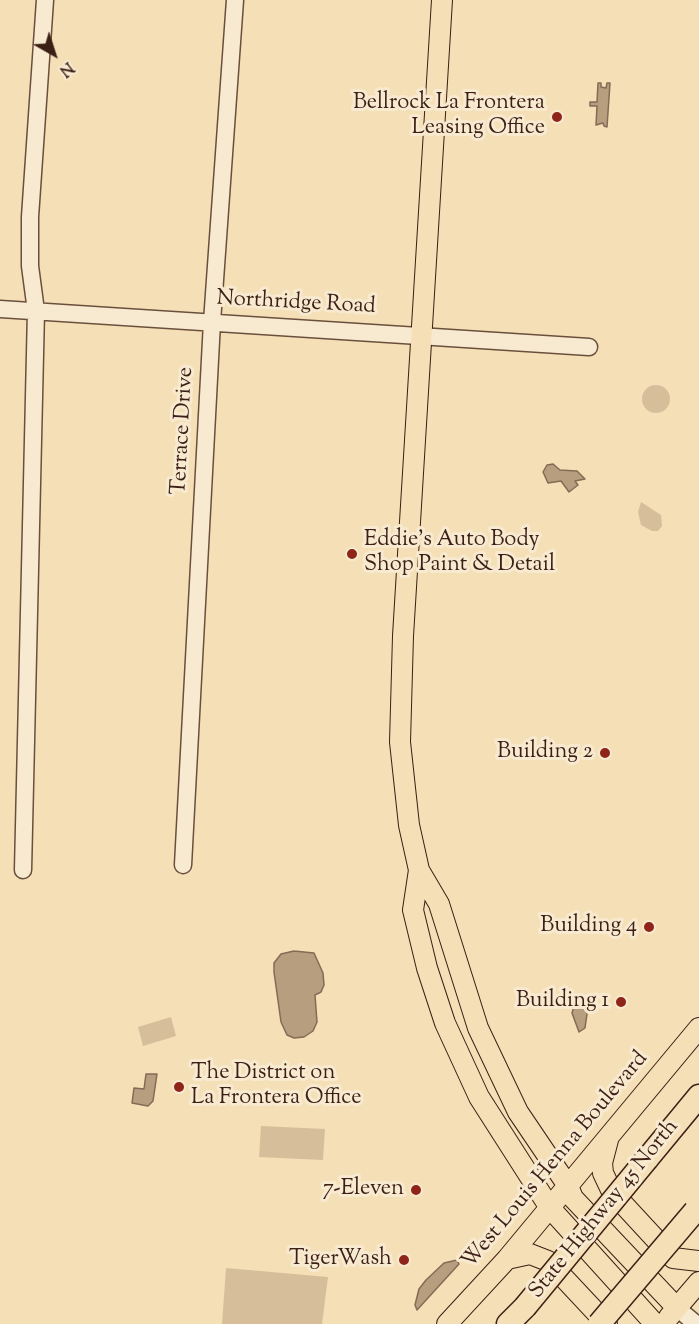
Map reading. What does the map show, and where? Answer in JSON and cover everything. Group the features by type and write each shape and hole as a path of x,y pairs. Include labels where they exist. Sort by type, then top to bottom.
{"highway":[{"name":"State Highway 45 North","path":"515,1318 699,1096"},
{"path":"599,1324 697,1208"}],"main road":[{"path":"442,0 403,636 400,742 409,825 419,870 439,904 477,1028 518,1112 568,1186 573,1198 677,1308"},
{"path":"419,870 413,910 427,968 453,1040 479,1096 550,1209 655,1324"},
{"path":"453,1040 477,1028"},
{"name":"West Louis Henna Boulevard","path":"447,1324 550,1209 699,1028"},
{"path":"609,1137 602,1163 603,1173 612,1192 673,1258 699,1261"},
{"path":"507,1259 530,1254 548,1261 607,1324"},
{"path":"663,1324 699,1282"}],"street":[{"path":"23,870 36,311 30,266 30,217 45,0"},
{"name":"Terrace Drive","path":"183,865 212,322 234,0"},
{"name":"Northridge Road","path":"0,309 421,334 590,347"},
{"path":"677,1308 696,1324"}],"shaded area":[{"path":"598,83 601,83 601,87 606,88 607,83 610,83 607,127 603,123 596,125 597,106 590,106 590,102 597,102"},
{"path":"656,385 666,389 670,399 666,409 656,413 646,409 642,399 646,389"},
{"path":"553,464 560,470 577,471 585,479 575,481 578,485 569,492 561,481 548,483 543,472 547,465"},
{"path":"641,502 661,515 662,526 658,531 652,531 641,525 638,512"},
{"path":"294,951 314,953 323,973 324,985 321,992 315,995 317,1022 313,1031 304,1037 294,1038 287,1035 281,1022 274,963 281,954"},
{"path":"576,999 582,1001 587,1014 585,1028 579,1032 572,1013"},
{"path":"171,1017 176,1036 143,1046 138,1027"},
{"path":"146,1074 157,1074 153,1101 148,1106 132,1103 134,1088 144,1089"},
{"path":"261,1126 325,1129 323,1160 259,1157"},
{"path":"457,1260 459,1264 417,1310 415,1305 419,1289 426,1280 444,1263"},
{"path":"226,1268 328,1277 322,1324 222,1324"}],"place":[{"name":"Bellrock La Frontera Leasing Office","path":"557,117"},
{"name":"Eddie's Auto Body Shop Paint & Detail","path":"352,554"},
{"name":"Building 2","path":"605,753"},
{"name":"Building 4","path":"649,927"},
{"name":"Building 1","path":"621,1002"},
{"name":"The District on La Frontera Office","path":"179,1087"},
{"name":"7-Eleven","path":"416,1190"},
{"name":"TigerWash","path":"404,1260"}]}
